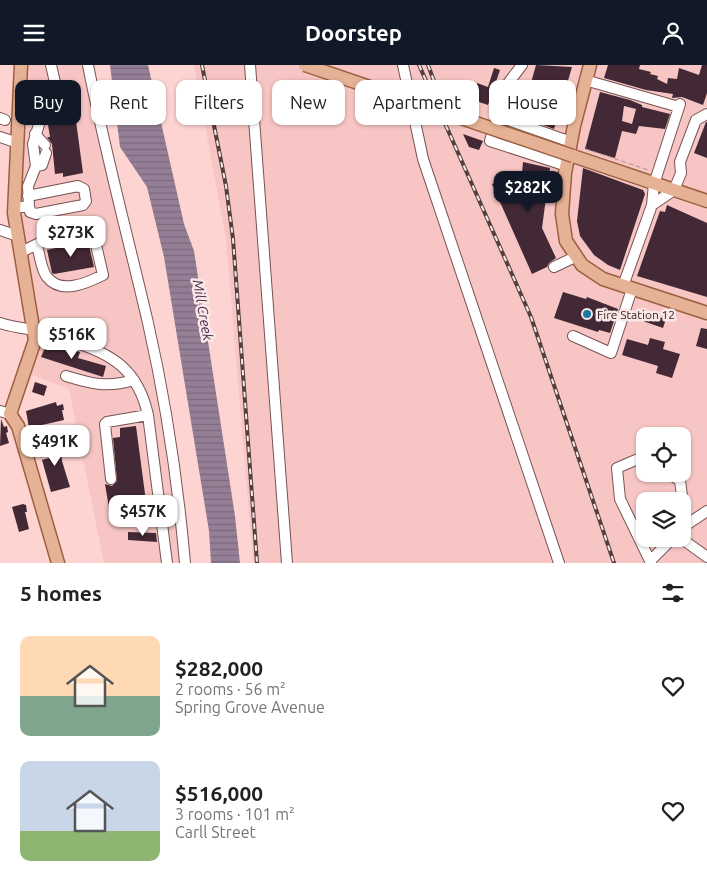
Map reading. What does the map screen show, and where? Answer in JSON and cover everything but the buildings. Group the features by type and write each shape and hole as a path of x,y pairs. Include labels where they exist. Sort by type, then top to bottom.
{"main road":[{"path":"20,65 14,208 35,340 5,412 18,426 58,563"},
{"path":"305,65 707,201"},
{"path":"588,65 567,166 562,223 566,241 575,257 592,273 707,313"}],"street":[{"path":"14,208 28,201 78,187 84,189 86,201 83,205 36,214 30,212 28,201 28,186 36,166 33,145 35,135 44,108 59,100 51,65"},
{"path":"88,65 104,148 148,323 163,398 185,563"},
{"path":"250,65 287,563"},
{"path":"403,65 423,159 559,563"},
{"path":"511,80 522,65"},
{"path":"573,336 612,353 628,287 652,205 654,184 680,105 586,80"},
{"path":"652,205 674,190 682,173 680,162 696,120 707,115"},
{"path":"494,125 490,141 567,166"},
{"path":"522,125 571,143"},
{"path":"35,135 46,149 42,165 36,166"},
{"path":"0,137 18,143"},
{"path":"0,230 18,236"},
{"path":"21,252 37,246 54,236 90,230 93,232 103,275 84,284 57,285 46,276 37,246"},
{"path":"554,267 575,257"},
{"path":"0,323 17,329 34,330 96,349 117,361 134,380 148,415 167,563"},
{"path":"66,376 95,385 134,380"},
{"path":"111,479 105,424 107,422 148,415"},
{"path":"636,460 617,468 620,499 651,562 665,547"},
{"path":"691,521 707,511"},
{"path":"691,545 707,557"}],"path":[{"path":"571,143 650,170"}],"shaded area":[{"path":"21,65 88,65 91,80 91,125 102,125 148,324 185,563 104,563 69,389 24,372 35,340 18,236 20,125 81,125 81,80 21,80"},
{"path":"194,65 707,65 707,563 253,563 226,240 205,125 262,125 262,80 197,80"}],"water":[{"path":"110,65 148,65 151,80 112,80"},
{"name":"Mill Creek","path":"117,125 162,125 184,224 194,251 235,516 240,563 211,563 209,531 164,257 147,187 120,147"}],"railway":[{"path":"202,65 226,186 233,239 257,563"},
{"path":"419,65 531,317 614,563"},
{"path":"428,65 434,80"}],"place":[{"name":"Fire Station 12","path":"587,314"}]}
